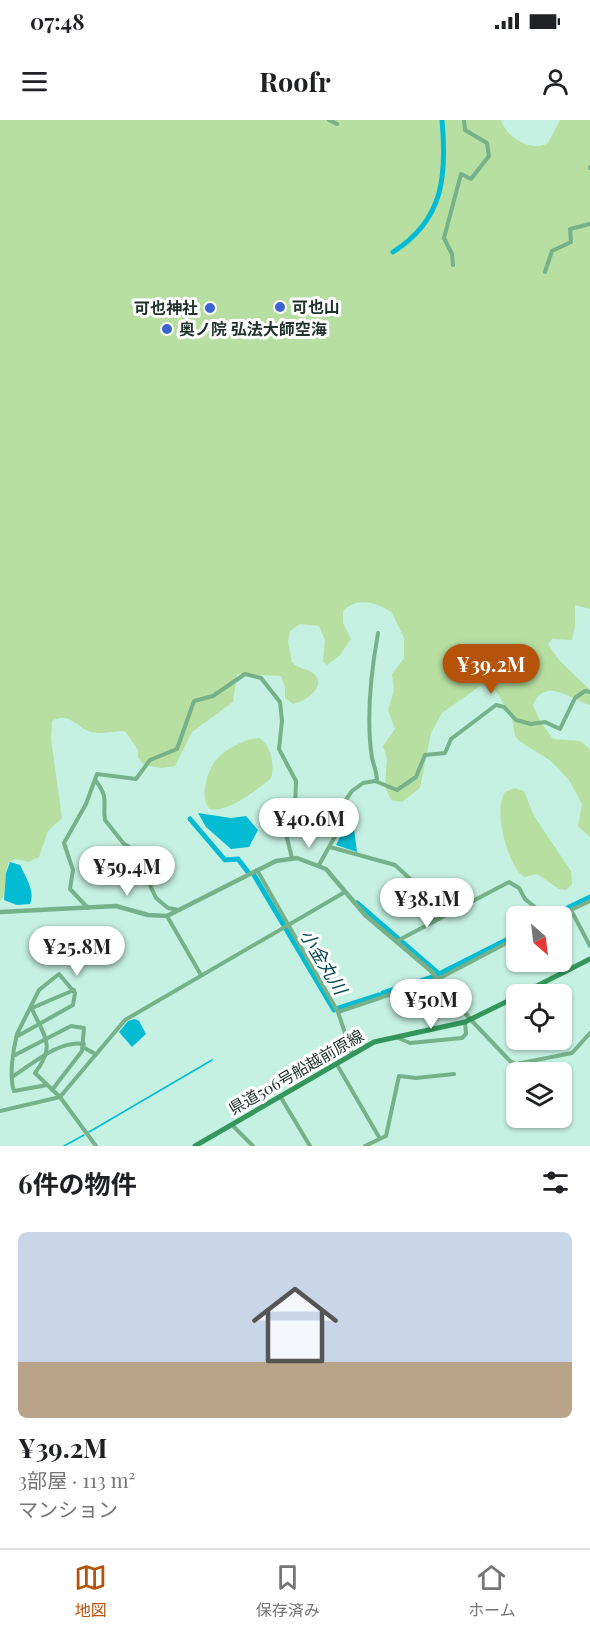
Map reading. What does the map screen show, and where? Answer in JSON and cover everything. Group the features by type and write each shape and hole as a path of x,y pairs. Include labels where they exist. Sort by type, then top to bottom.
{"main road":[{"path":"541,984 590,959"},
{"name":"県道506号船越前原線","path":"195,1146 374,1042 468,1021 506,1002"}],"street":[{"path":"329,120 337,124"},
{"path":"453,265 452,254 444,238 461,174 471,179 489,156 487,143 465,130 464,120"},
{"path":"545,272 552,251 571,242 570,229 590,224"},
{"path":"377,781 372,759 370,717 371,681 378,633"},
{"path":"88,908 70,889 73,870 64,843 86,804 97,774 136,779 150,760 177,749 194,701 213,696 238,676 252,675 261,678 280,702 282,721 279,749 296,781 295,810 286,834 292,858"},
{"path":"319,865 339,829 348,795 357,786 377,781 397,790 401,789 417,777 425,755 446,753 451,739 490,708 500,705 516,720 531,724 545,722 560,729 575,698 585,691 590,692"},
{"path":"95,781 104,793 107,806 105,820 124,844 133,849 156,898 168,908 179,910"},
{"path":"295,810 331,804 343,807"},
{"path":"330,847 395,865 418,886 435,921"},
{"path":"0,912 116,906 148,915 167,916 276,861 292,858 319,865 332,874 365,915 398,940 437,978 468,1021 510,1061 516,1064 572,1053 590,1033"},
{"path":"257,870 338,1012 352,1053"},
{"path":"398,940 509,882 519,888 525,899 534,906"},
{"path":"0,1111 60,1097 125,1020 345,892"},
{"path":"590,901 572,910 590,946"},
{"path":"167,916 201,975"},
{"path":"338,1012 437,978 506,943"},
{"path":"16,1037 38,1023 71,1008 76,999 74,990 58,973 39,990 16,1037 14,1056 10,1065 14,1091 47,1085"},
{"path":"31,1009 74,990"},
{"path":"31,1009 47,1037 47,1054 35,1073 60,1097 96,1146"},
{"path":"395,1036 410,1043 462,1038 466,1034 468,1021"},
{"path":"14,1056 71,1026 84,1028 83,1046 52,1090"},
{"path":"12,1077 47,1054 74,1042 95,1054"},
{"path":"336,1063 379,1137"},
{"path":"365,1146 370,1145 379,1137 386,1136 399,1076 416,1078 454,1074"},
{"path":"280,1096 310,1146"},
{"path":"232,1125 252,1146"}],"green space":[{"path":"0,120 501,120 508,132 520,142 541,146 548,143 560,120 590,120 590,609 575,605 575,627 572,640 552,639 548,644 559,660 590,690 590,705 551,691 538,696 533,705 540,721 553,739 580,741 590,749 590,837 578,826 582,804 569,780 551,761 519,741 515,736 512,719 497,692 489,687 480,686 442,713 431,733 420,788 402,802 391,800 385,786 387,759 383,746 395,729 388,710 394,690 392,674 404,658 404,638 392,613 380,606 360,602 343,612 343,623 351,639 340,655 327,665 323,661 325,640 319,626 300,624 290,631 288,642 292,662 311,672 318,679 313,693 293,704 285,698 285,687 281,676 237,674 233,702 192,732 175,766 162,768 144,765 138,757 138,750 125,731 95,733 85,730 68,719 58,718 52,721 51,739 62,818 48,831 39,857 29,862 15,859 9,862 3,897 0,901"},
{"path":"259,738 266,745 271,756 271,778 234,804 210,809 205,799 205,792 210,771 216,760 236,745"},
{"path":"515,788 524,791 534,816 571,871 572,884 566,890 559,889 537,874 524,877 512,861 501,824 501,811 505,792"}],"water":[{"path":"198,813 231,818 246,816 258,830 249,847 231,849 206,827"},
{"path":"346,826 354,829 357,852 336,845"},
{"path":"10,862 20,865 27,879 32,894 30,904 17,905 4,900 6,873"},
{"path":"135,1019 139,1021 146,1034 132,1047 119,1032 128,1021"}],"waterway":[{"path":"393,252 423,226 438,195 444,159 442,120"},
{"name":"小金丸川","path":"190,819 225,860 238,859 248,872"},
{"name":"小金丸川","path":"254,875 283,924"},
{"name":"小金丸川","path":"572,906 590,897"},
{"path":"357,903 439,974 506,940"},
{"name":"小金丸川","path":"286,929 334,1010"},
{"name":"小金丸川","path":"383,993 433,977"},
{"name":"小金丸川","path":"339,1008 379,995"},
{"path":"89,1132 212,1060"},
{"path":"64,1146 84,1135"}],"place":[{"name":"可也山","path":"280,307"},
{"name":"可也神社","path":"210,308"},
{"name":"奥ノ院 弘法大師空海","path":"167,329"}]}
